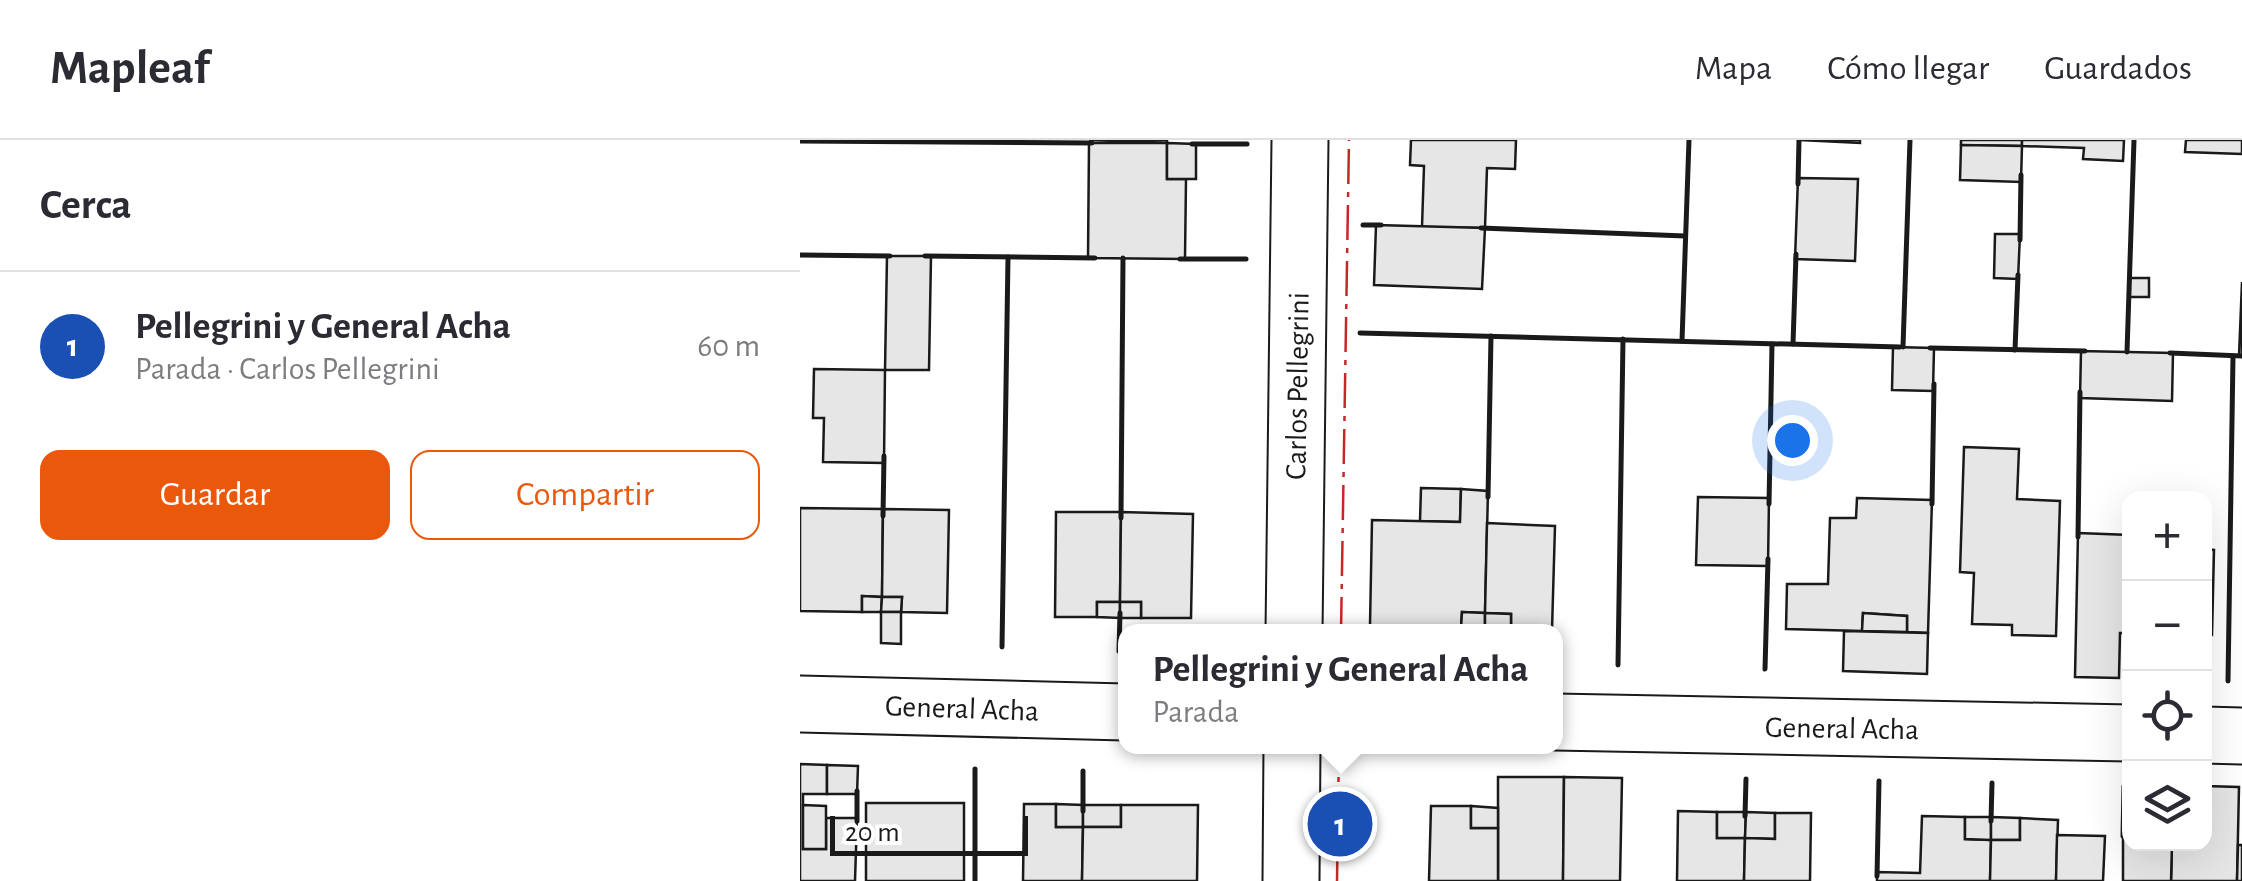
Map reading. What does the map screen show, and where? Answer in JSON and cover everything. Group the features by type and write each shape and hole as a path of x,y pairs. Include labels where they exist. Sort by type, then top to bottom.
{"street":[{"name":"Carlos Pellegrini","path":"1294,624 1300,140"},
{"name":"General Acha","path":"800,704 1118,712"},
{"name":"General Acha","path":"1563,722 2122,733"},
{"path":"2212,735 2242,736"},
{"path":"1291,881 1292,754"}],"building":[{"path":"1089,140 1167,140 1167,143"},
{"path":"1411,140 1516,140 1515,169 1487,168 1485,228 1422,227 1424,166 1410,165"},
{"path":"1799,140 1860,140 1860,143"},
{"path":"1961,140 2022,140 2022,146 1961,145"},
{"path":"2022,140 2124,140 2123,161 2083,159 2084,148 2022,146"},
{"path":"2186,140 2242,140 2242,154 2185,152"},
{"path":"1089,143 1167,143 1167,179 1186,179 1185,259 1088,258"},
{"path":"1167,143 1196,144 1196,179 1167,179"},
{"path":"1961,145 2022,146 2021,182 1960,180"},
{"path":"1798,178 1858,179 1855,261 1795,259"},
{"path":"1376,225 1485,228 1482,289 1374,285"},
{"path":"1995,234 2020,234 2018,279 1994,278"},
{"path":"887,256 931,256 929,370 885,370"},
{"path":"2130,278 2149,278 2149,297 2129,297"},
{"path":"2242,282 2242,356 2239,356"},
{"path":"1893,347 1934,348 1933,391 1892,390"},
{"path":"2081,351 2173,353 2172,401 2080,398"},
{"path":"814,369 885,370 884,463 823,462 824,418 813,418"},
{"path":"1964,447 2019,449 2017,499 2060,501 2056,636 2012,635 2012,625 1972,624 1974,573 1960,572"},
{"path":"1421,488 1461,489 1460,522 1420,521"},
{"path":"1461,489 1488,491 1485,613 1462,612 1461,624 1370,624 1372,520 1460,522"},
{"path":"1698,497 1769,498 1768,566 1696,565"},
{"path":"1857,498 1932,500 1928,633 1907,632 1907,616 1863,613 1862,631 1786,629 1787,584 1828,584 1830,518 1856,518"},
{"path":"800,508 883,509 882,597 862,596 862,612 800,611"},
{"path":"883,509 949,510 947,613 901,612 902,597 882,597"},
{"path":"1056,512 1121,512 1120,602 1097,602 1097,617 1055,617"},
{"path":"1121,512 1193,514 1191,618 1141,618 1141,602 1120,602"},
{"path":"1487,523 1555,526 1552,624 1511,624 1511,614 1485,613"},
{"path":"2078,533 2122,535 2119,678 2075,677"},
{"path":"2212,550 2214,550 2212,635"},
{"path":"862,596 882,597 881,612 862,612"},
{"path":"882,597 902,597 901,612 881,612"},
{"path":"1097,602 1120,602 1120,618 1097,617"},
{"path":"1120,602 1141,602 1141,618 1120,618"},
{"path":"881,612 901,612 901,644 881,643"},
{"path":"1462,612 1485,613 1485,624 1461,624"},
{"path":"1485,613 1511,614 1511,624 1485,624"},
{"path":"1863,613 1907,616 1907,632 1862,631"},
{"path":"1844,631 1928,633 1927,674 1843,671"},
{"path":"800,764 827,765 827,794 803,794 803,849 826,849 826,818 857,818 855,881 800,881"},
{"path":"827,765 858,766 857,794 827,794"},
{"path":"1498,777 1564,777 1563,881 1498,881"},
{"path":"1564,777 1622,778 1620,881 1563,881"},
{"path":"2212,786 2239,787 2237,881 2171,881 2172,851 2212,851"},
{"path":"866,803 964,803 964,881 866,881"},
{"path":"1024,804 1056,804 1056,827 1083,827 1082,881 1023,881"},
{"path":"1056,804 1083,805 1083,827 1056,827"},
{"path":"803,805 826,806 826,849 803,849"},
{"path":"1083,805 1121,805 1121,827 1083,827"},
{"path":"1121,805 1198,805 1197,881 1082,881 1083,827 1121,827"},
{"path":"1431,806 1471,806 1471,828 1498,828 1498,881 1429,881"},
{"path":"1471,806 1498,808 1498,828 1471,828"},
{"path":"1678,811 1717,812 1717,838 1745,838 1744,881 1677,881"},
{"path":"1717,812 1746,812 1745,838 1717,838"},
{"path":"1746,812 1775,813 1775,839 1745,838"},
{"path":"1775,813 1811,813 1810,881 1744,881 1745,838 1775,839"},
{"path":"1922,816 1965,817 1965,839 1991,840 1990,881 1877,881 1877,872 1920,873"},
{"path":"1965,817 1991,817 1991,840 1965,839"},
{"path":"1991,817 2020,818 2020,840 1991,840"},
{"path":"2020,818 2058,820 2056,881 1990,881 1991,840 2020,840"},
{"path":"2057,835 2105,836 2103,881 2056,881"},
{"path":"2238,845 2242,845 2242,881 2237,881"},
{"path":"2123,851 2172,851 2171,881 2123,881"}],"wall":[{"path":"1682,341 1689,140"},
{"path":"1798,184 1799,140"},
{"path":"1903,347 1910,140"},
{"path":"2127,352 2134,140"},
{"path":"800,141 1092,143"},
{"path":"1192,144 1247,144"},
{"path":"2020,240 2021,175"},
{"path":"1363,225 1381,225"},
{"path":"1481,228 1685,236"},
{"path":"1793,344 1796,254"},
{"path":"800,255 890,256"},
{"path":"925,256 1095,258"},
{"path":"1002,647 1008,257"},
{"path":"1121,518 1123,258"},
{"path":"1180,259 1246,259"},
{"path":"2015,350 2018,275"},
{"path":"1360,333 1900,347"},
{"path":"1488,497 1491,336"},
{"path":"1618,665 1623,339"},
{"path":"1769,504 1772,344"},
{"path":"1930,348 2085,351"},
{"path":"2170,353 2242,356"},
{"path":"2228,681 2233,356"},
{"path":"1932,504 1934,384"},
{"path":"2078,537 2080,392"},
{"path":"883,516 884,456"},
{"path":"1765,669 1768,559"},
{"path":"1120,613 1120,624"},
{"path":"975,769 975,881"},
{"path":"1083,771 1083,811"},
{"path":"1745,816 1746,779"},
{"path":"1877,876 1879,781"},
{"path":"1991,821 1992,783"},
{"path":"857,791 857,821"}],"power":[{"path":"1341,624 1349,140"},
{"path":"1337,881 1339,754"}],"place":[{"name":"Pellegrini y General Acha","path":"1340,824"}]}
